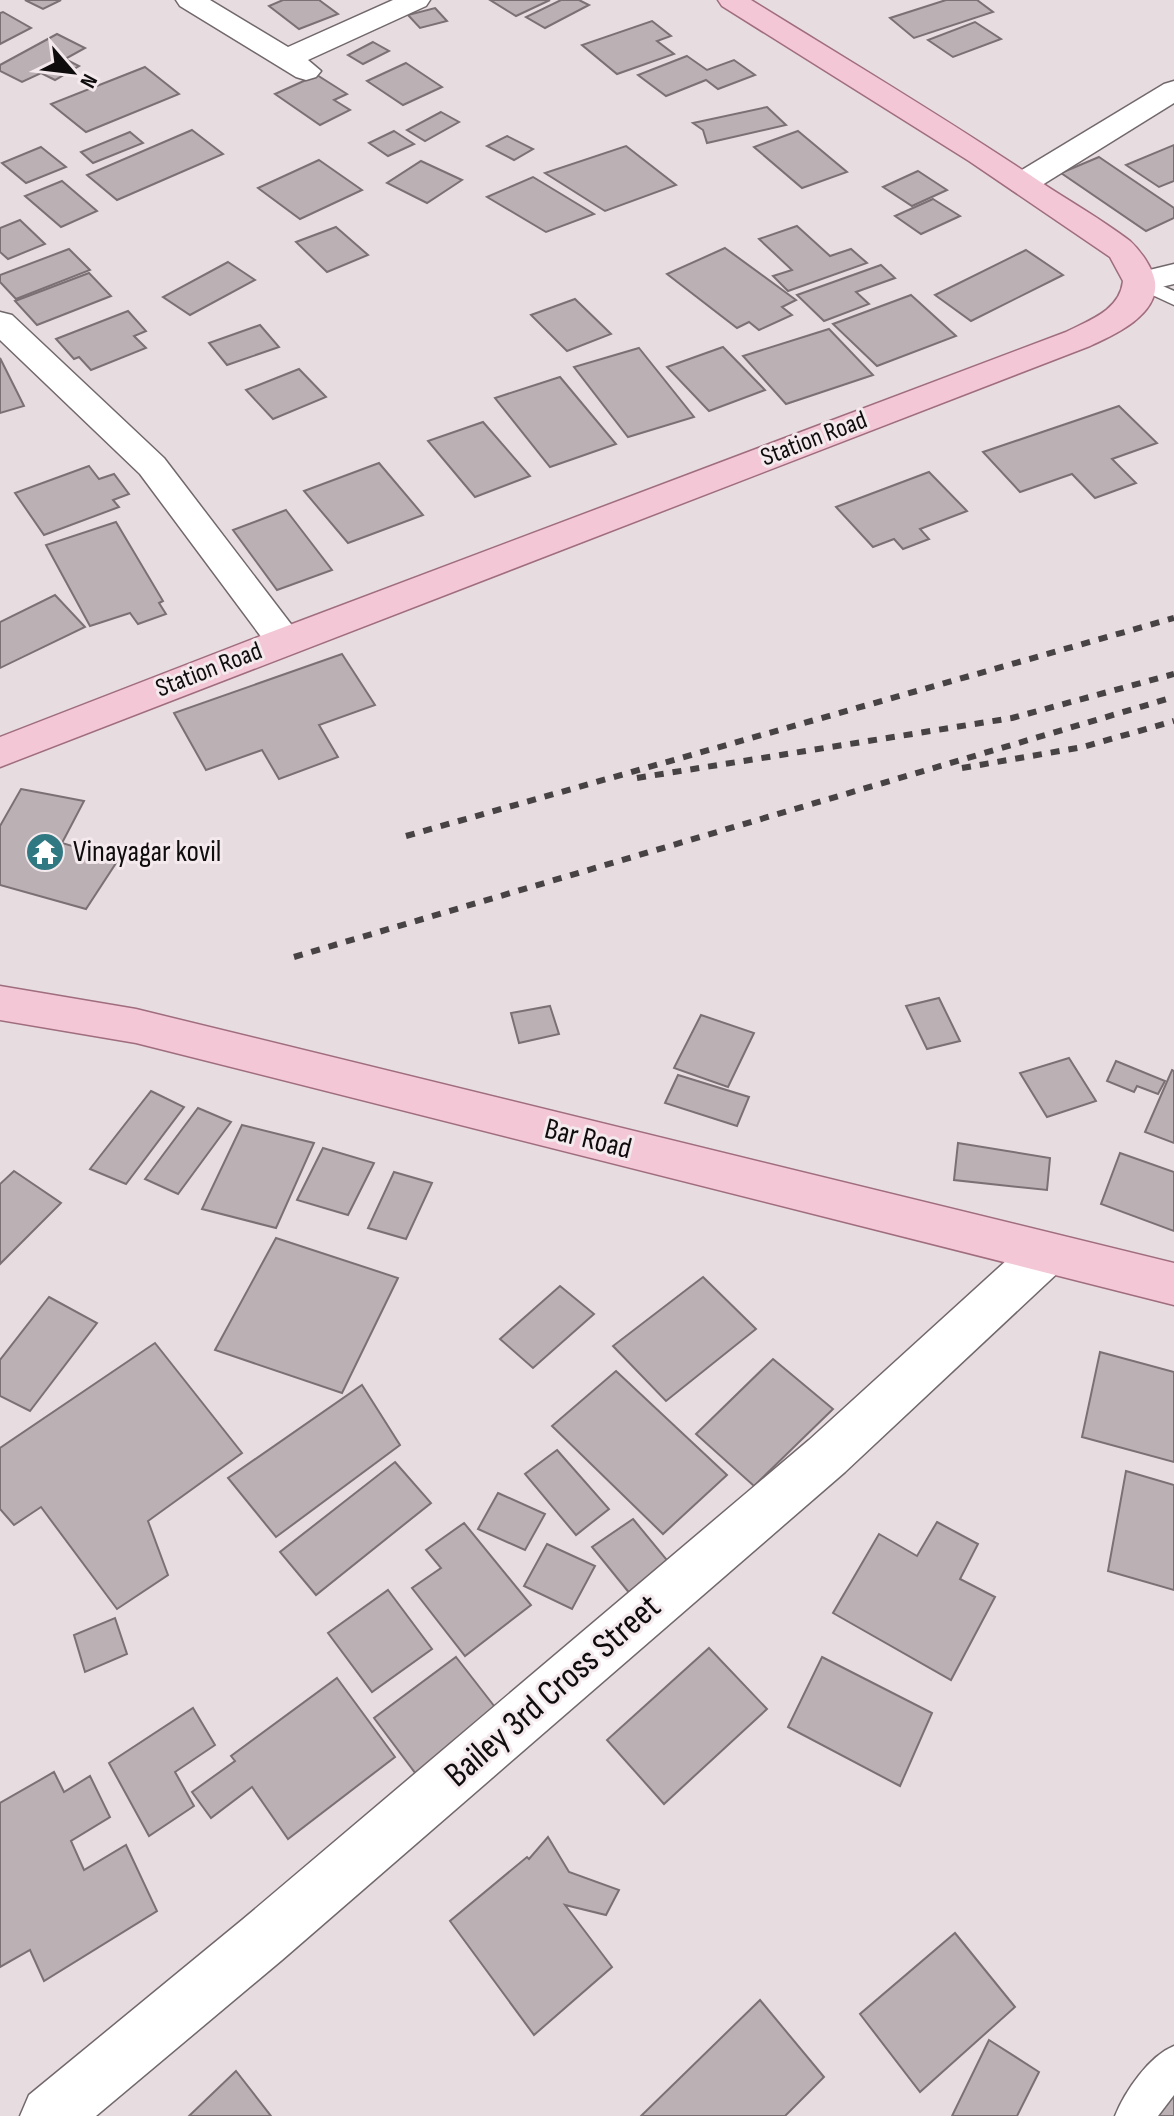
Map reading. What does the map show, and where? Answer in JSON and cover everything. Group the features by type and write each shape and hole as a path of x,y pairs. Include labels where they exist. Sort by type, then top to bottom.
{"main road":[{"path":"732,0 1023,183 1121,250 1135,264 1140,282"},
{"name":"Station Road","path":"0,753 284,641 1078,339 1116,321 1135,304 1140,282"},
{"name":"Bar Road","path":"0,1003 136,1026 1174,1284"}],"street":[{"path":"190,0 296,65 416,0"},
{"path":"1023,183 1174,90"},
{"path":"1140,282 1174,274"},
{"path":"0,322 152,466 284,641"},
{"name":"Bailey 3rd Cross Street","path":"50,2116 262,1940 815,1466 1046,1254"}],"lane":[{"path":"1140,282 1174,299"},
{"path":"1134,2116 1174,2065"}],"building":[{"path":"25,0 61,0 43,9"},
{"path":"283,0 319,0 338,14 299,29 269,6"},
{"path":"490,0 550,0 516,16"},
{"path":"561,0 579,0 589,5 545,28 526,17"},
{"path":"946,0 977,0 993,12 914,38 890,18"},
{"path":"435,8 447,21 420,28 408,15"},
{"path":"0,13 31,28 0,44"},
{"path":"652,21 671,36 657,41 674,54 617,74 582,45"},
{"path":"975,22 1001,39 953,57 928,40"},
{"path":"57,34 85,48 65,59 79,66 55,80 41,73 22,82 0,71 0,65"},
{"path":"373,42 389,51 363,64 348,55"},
{"path":"687,56 707,70 734,60 755,75 718,89 706,80 666,96 638,75"},
{"path":"406,63 442,87 403,105 367,81"},
{"path":"145,67 179,94 86,132 51,104"},
{"path":"317,75 347,94 334,100 350,110 320,125 275,94"},
{"path":"767,107 786,125 707,143 703,130 693,123"},
{"path":"441,112 459,122 425,141 407,130"},
{"path":"192,130 223,154 117,200 87,175"},
{"path":"394,131 414,144 388,156 369,143"},
{"path":"798,131 847,172 802,188 754,147"},
{"path":"130,132 143,143 93,163 81,152"},
{"path":"507,136 533,149 514,160 487,146"},
{"path":"1174,145 1174,181 1159,187 1126,165"},
{"path":"626,146 676,185 605,211 545,173"},
{"path":"41,147 66,167 26,183 2,163"},
{"path":"1099,157 1174,208 1174,218 1146,231 1061,173"},
{"path":"319,160 362,190 300,219 258,188"},
{"path":"421,161 462,180 427,203 387,183"},
{"path":"918,171 947,190 912,206 883,187"},
{"path":"533,177 594,214 546,232 487,197"},
{"path":"62,181 97,211 61,227 25,196"},
{"path":"933,199 960,216 921,234 895,216"},
{"path":"20,220 45,244 8,259 0,252 0,228"},
{"path":"797,226 830,256 851,249 867,263 788,291 773,276 792,270 759,239"},
{"path":"336,227 368,255 327,272 296,242"},
{"path":"725,248 796,300 782,307 792,315 759,330 749,322 737,328 667,274"},
{"path":"69,249 90,270 16,299 0,282 0,275"},
{"path":"1026,250 1063,275 971,321 935,295"},
{"path":"228,262 255,280 190,315 163,297"},
{"path":"881,265 895,278 856,292 869,304 824,321 797,295"},
{"path":"89,273 111,296 37,325 15,301"},
{"path":"911,295 956,336 877,366 833,324"},
{"path":"575,299 611,334 567,351 531,315"},
{"path":"128,311 146,331 134,336 146,348 91,370 79,357 74,359 56,339"},
{"path":"260,325 279,347 227,365 209,343"},
{"path":"829,329 873,375 786,404 743,356"},
{"path":"723,347 765,390 709,411 667,367"},
{"path":"639,348 694,417 628,437 574,367"},
{"path":"0,358 24,406 0,413"},
{"path":"299,369 326,397 273,419 246,390"},
{"path":"560,377 616,444 550,467 495,398"},
{"path":"1119,406 1157,443 1112,459 1136,483 1095,498 1072,474 1020,492 983,452"},
{"path":"483,422 530,476 475,497 428,441"},
{"path":"379,463 423,515 348,543 304,491"},
{"path":"89,466 99,479 114,474 129,494 113,500 119,507 44,535 15,493"},
{"path":"929,472 967,511 920,529 929,539 903,549 894,539 873,547 836,507"},
{"path":"286,510 332,570 277,590 233,530"},
{"path":"116,522 163,601 159,603 166,614 138,624 130,613 90,626 46,545"},
{"path":"55,595 85,627 0,668 0,622"},
{"path":"342,654 375,705 319,725 338,757 279,779 262,750 206,770 174,713"},
{"name":"Vinayagar kovil","path":"21,789 84,801 62,843 118,860 86,909 0,885 0,826"},
{"path":"939,998 960,1041 927,1049 906,1006"},
{"path":"550,1006 559,1034 519,1043 511,1013"},
{"path":"701,1015 754,1033 728,1087 674,1068"},
{"path":"1069,1058 1096,1101 1047,1117 1020,1073"},
{"path":"1116,1061 1165,1081 1158,1094 1137,1086 1134,1092 1107,1081"},
{"path":"1174,1071 1174,1143 1145,1132"},
{"path":"678,1075 749,1097 737,1126 665,1103"},
{"path":"151,1091 184,1107 126,1184 90,1169"},
{"path":"198,1108 231,1122 178,1194 145,1179"},
{"path":"242,1125 314,1143 276,1228 202,1209"},
{"path":"958,1143 1050,1158 1047,1190 954,1180"},
{"path":"323,1148 374,1163 348,1215 297,1200"},
{"path":"1120,1153 1174,1172 1174,1231 1101,1204"},
{"path":"14,1171 61,1203 0,1264 0,1184"},
{"path":"394,1172 432,1183 406,1239 368,1228"},
{"path":"276,1238 398,1278 342,1393 215,1350"},
{"path":"703,1277 756,1329 666,1401 613,1346"},
{"path":"560,1286 594,1314 533,1368 500,1339"},
{"path":"49,1297 97,1323 30,1411 0,1396 0,1360"},
{"path":"155,1343 242,1453 148,1521 168,1575 117,1609 41,1507 14,1525 0,1509 0,1448"},
{"path":"1100,1352 1174,1372 1174,1462 1082,1437"},
{"path":"773,1359 833,1409 754,1486 696,1434"},
{"path":"616,1371 727,1475 663,1534 552,1426"},
{"path":"362,1385 400,1445 276,1537 228,1478"},
{"path":"557,1450 609,1509 576,1535 525,1474"},
{"path":"395,1462 431,1503 316,1595 280,1552"},
{"path":"1126,1471 1174,1485 1174,1590 1108,1571"},
{"path":"498,1493 545,1514 525,1550 478,1529"},
{"path":"633,1519 671,1565 631,1595 592,1547"},
{"path":"937,1522 978,1544 960,1579 995,1597 951,1680 833,1613 879,1534 917,1556"},
{"path":"464,1523 531,1605 465,1656 412,1588 441,1568 426,1550"},
{"path":"547,1544 595,1566 572,1609 524,1586"},
{"path":"388,1590 432,1649 372,1692 328,1633"},
{"path":"115,1618 127,1654 85,1672 74,1635"},
{"path":"709,1648 767,1709 664,1804 607,1740"},
{"path":"456,1657 498,1711 416,1774 374,1718"},
{"path":"822,1657 932,1713 900,1786 788,1727"},
{"path":"337,1678 395,1757 288,1839 252,1787 211,1818 192,1792 235,1761 231,1756"},
{"path":"193,1708 215,1745 175,1772 194,1806 149,1836 109,1763"},
{"path":"54,1772 64,1792 90,1776 110,1817 71,1841 84,1870 126,1845 157,1911 44,1981 30,1950 0,1967 0,1803"},
{"path":"548,1837 569,1872 619,1890 606,1915 565,1905 612,1967 534,2035 450,1921 527,1857 529,1859"},
{"path":"955,1933 1015,2007 920,2092 860,2014"},
{"path":"760,2000 824,2077 785,2116 641,2116"},
{"path":"989,2040 1039,2072 1017,2116 952,2116"},
{"path":"236,2071 271,2116 189,2116"},
{"path":"1174,2093 1174,2116 1153,2116"}],"railway":[{"path":"406,836 1174,618"},
{"path":"637,778 1012,718 1174,674"},
{"path":"294,957 1174,697"},
{"path":"962,768 1083,747 1174,721"}],"place":[{"name":"Vinayagar kovil","path":"45,852"}]}
